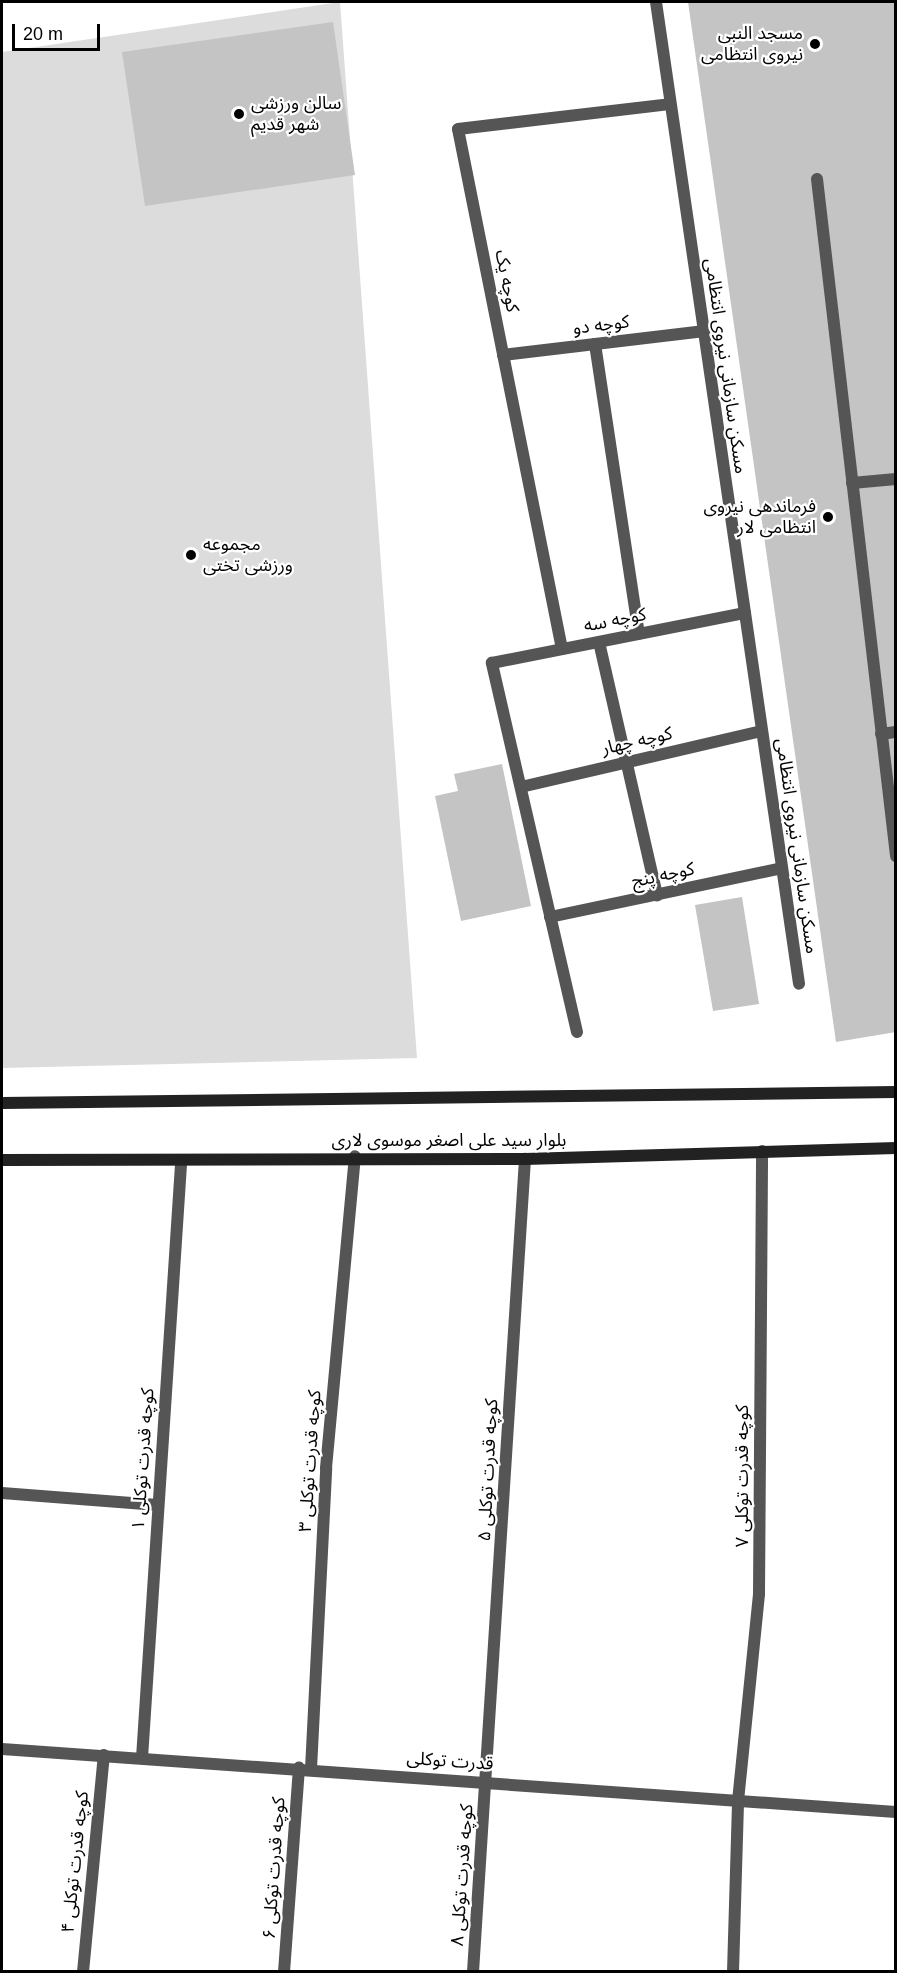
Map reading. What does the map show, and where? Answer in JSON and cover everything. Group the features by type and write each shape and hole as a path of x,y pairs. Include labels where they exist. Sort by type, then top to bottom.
{"main road":[{"path":"2,1103 896,1092"},
{"name":"بلوار سید علی اصغر موسوی لاری","path":"2,1160 181,1164 355,1156 525,1159 896,1149"}],"street":[{"name":"مسکن سازمانی نیروی انتظامی","path":"656,2 799,984"},
{"name":"کوچه یک","path":"562,649 458,129 670,104"},
{"path":"817,179 896,856"},
{"name":"کوچه دو","path":"503,355 703,331"},
{"path":"595,344 639,634"},
{"path":"852,483 896,479"},
{"name":"کوچه سه","path":"521,787 492,663 745,613"},
{"path":"599,642 657,895"},
{"name":"کوچه چهار","path":"521,787 762,731"},
{"path":"881,734 896,732"},
{"path":"521,787 577,1032"},
{"name":"کوچه پنج","path":"550,916 782,868"},
{"name":"کوچه قدرت توکلی ۷","path":"733,1971 738,1801 759,1594 762,1151"},
{"name":"کوچه قدرت توکلی ۳","path":"305,1768 326,1468 355,1156"},
{"name":"کوچه قدرت توکلی ۵","path":"487,1782 525,1159"},
{"name":"کوچه قدرت توکلی ۱","path":"142,1758 181,1164"},
{"path":"2,1493 158,1505"},
{"name":"قدرت توکلی","path":"2,1749 305,1768 896,1812"},
{"name":"کوچه قدرت توکلی ۴","path":"83,1971 104,1755"},
{"name":"کوچه قدرت توکلی ۶","path":"284,1971 305,1768"},
{"name":"کوچه قدرت توکلی ۸","path":"473,1971 487,1782"}],"shaded area":[{"name":"مجموعه ورزشی تختی","path":"340,2 417,1058 2,1068 2,52"}],"building":[{"name":"فرماندهی نیروی انتظامی لار","path":"688,2 896,2 896,1032 836,1042"},
{"name":"سالن ورزشی شهر قدیم","path":"333,22 355,175 145,206 122,52"},
{"path":"502,764 531,906 461,921 435,796 458,791 454,774"},
{"path":"742,897 759,1004 713,1011 695,905"}],"place":[{"name":"مسجد النبی نیروی انتظامی","path":"815,44"},
{"name":"سالن ورزشی شهر قدیم","path":"239,114"},
{"name":"فرماندهی نیروی انتظامی لار","path":"828,517"},
{"name":"مجموعه ورزشی تختی","path":"191,555"}]}
